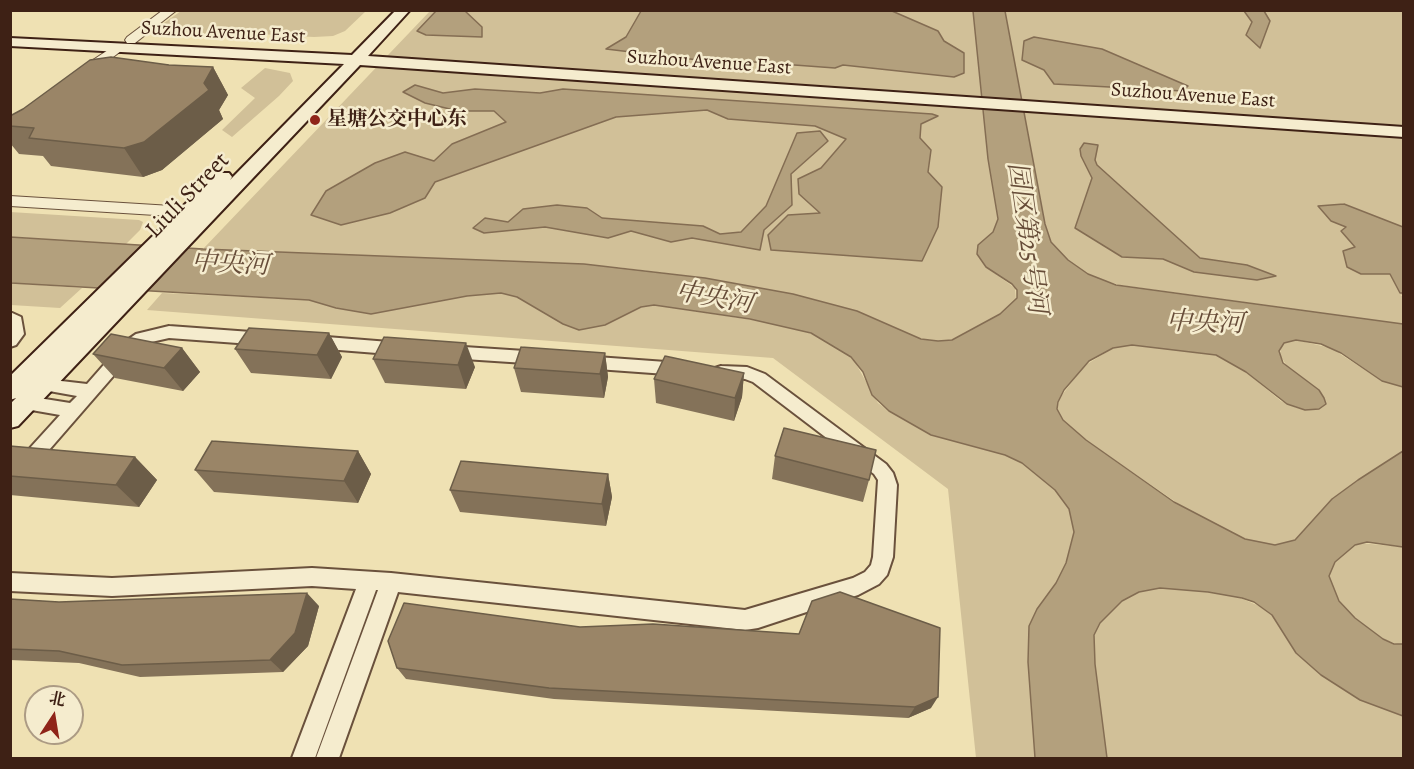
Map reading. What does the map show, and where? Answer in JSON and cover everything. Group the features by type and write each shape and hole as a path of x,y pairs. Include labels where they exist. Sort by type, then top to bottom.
{"main road":[{"name":"Liuli Street","path":"18,397 44,385 210,214 352,55 388,10"},
{"name":"Liuli Street","path":"10,419 18,397 111,289 352,55 404,10"},
{"name":"Suzhou Avenue East","path":"10,34 124,43 352,55 979,99 1404,123"},
{"name":"Suzhou Avenue East","path":"10,42 124,43"},
{"name":"Suzhou Avenue East","path":"1026,102 1404,132"}],"street":[{"path":"124,43 165,10"},
{"path":"75,79 171,10"},
{"path":"10,201 210,214"},
{"path":"10,317 16,321 16,334 10,341"},
{"path":"10,483 129,347 155,333 169,332 747,374 759,378 880,469 887,478 888,485 884,557 880,569 872,578 858,586 758,618 745,620 391,582 312,577 112,587 10,582"},
{"path":"44,385 91,391"},
{"path":"18,397 74,410"},
{"path":"303,759 369,581"},
{"path":"328,759 391,582"}],"shaded area":[{"path":"181,11 366,11 345,31 333,36 314,37 258,34 218,35 164,30 164,23"},
{"path":"430,11 1403,11 1404,295 1400,295 1403,296 1403,324 1120,285 1099,279 993,272 1015,288 1016,300 1000,314 952,340 938,341 917,338 857,311 793,294 705,278 616,267 203,249"},
{"path":"265,68 290,73 293,81 232,137 222,130 255,98 241,88"},
{"path":"10,212 143,222 140,230 126,244 11,237"},
{"path":"11,283 82,288 60,308 11,305"},
{"path":"162,293 309,300 336,308 371,314 467,296 501,293 517,297 563,324 579,330 605,325 641,307 654,305 779,324 819,336 846,353 855,362 878,403 889,411 931,435 1005,455 1022,463 1055,490 1069,509 1074,532 1066,563 1056,583 1032,619 1035,758 976,758 948,489 773,358 147,310"},
{"path":"1296,340 1331,348 1382,381 1404,387 1403,451 1332,499 1298,538 1286,544 1275,545 1245,539 1183,507 1086,440 1063,420 1057,411 1059,399 1084,366 1113,348 1132,345 1216,355 1246,372 1281,401 1297,408 1311,410 1326,404 1324,398 1320,391 1288,368 1280,355 1281,347 1286,341"},
{"path":"1360,543 1403,547 1403,644 1383,639 1365,626 1344,608 1331,586 1329,572 1335,562 1345,551"},
{"path":"1160,588 1194,590 1238,597 1264,608 1272,615 1296,653 1321,675 1360,700 1403,716 1403,758 1107,758 1095,664 1094,635 1100,623 1122,601 1139,592"}],"water":[{"path":"436,11 465,11 482,27 482,37 426,35 417,31"},
{"path":"641,11 892,11 938,31 944,41 964,53 964,73 954,77 843,65 835,68 740,61 732,64 606,49 626,37"},
{"path":"973,11 1005,11 1045,224 1051,242 1068,260 1088,274 1116,285 1403,324 1403,387 1382,381 1341,353 1321,344 1296,340 1284,343 1279,351 1283,363 1319,390 1326,404 1319,409 1305,410 1287,404 1246,372 1216,355 1132,345 1113,348 1089,361 1064,390 1057,409 1063,420 1086,440 1174,502 1245,539 1275,545 1295,540 1332,499 1403,451 1403,547 1367,542 1355,545 1335,562 1329,576 1339,601 1355,618 1383,639 1394,644 1403,644 1403,716 1360,700 1321,675 1296,653 1272,615 1254,602 1208,592 1160,588 1139,592 1122,601 1100,623 1094,635 1095,664 1107,758 1035,758 1028,662 1029,626 1066,563 1074,532 1069,509 1055,490 1022,463 1005,455 931,435 889,411 872,395 863,372 851,357 811,333 750,319 654,305 641,307 605,325 579,330 563,324 517,297 501,293 467,296 371,314 336,308 309,300 11,283 10,237 203,249 584,264 705,278 793,294 857,311 921,339 952,340 1000,314 1017,298 1017,290 1012,284 986,267 977,254 978,245 993,232 998,219 988,159"},
{"path":"1244,11 1264,11 1270,21 1260,48 1246,35 1252,22"},
{"path":"1034,37 1102,49 1188,86 1183,91 1054,84 1044,70 1022,60 1024,41"},
{"path":"415,85 443,93 475,89 540,93 563,89 932,114 938,116 921,124 920,138 931,150 928,172 942,187 938,227 922,261 771,250 768,235 788,215 820,213 799,194 798,179 821,168 846,139 815,126 728,119 707,110 616,117 435,182 425,198 390,213 341,225 311,215 326,191 375,163 405,152 434,161 452,144 506,122 494,111 458,111 425,103 403,92"},
{"path":"820,131 828,141 791,174 792,205 764,230 760,250 692,238 671,242 631,231 608,238 545,227 484,233 473,228 485,218 508,222 523,209 557,205 587,208 602,218 703,226 720,234 741,232 766,206 797,133"},
{"path":"1084,143 1098,145 1095,160 1097,165 1200,258 1247,265 1276,276 1257,280 1194,272 1163,259 1122,257 1075,228 1092,178 1081,156 1080,149"},
{"path":"1344,204 1403,227 1403,293 1400,293 1390,274 1361,274 1347,267 1343,251 1355,247 1341,231 1346,227 1331,221 1318,206"}],"building":[{"path":"111,57 169,65 213,67 204,83 209,90 144,142 124,148 29,138 34,128 10,126 10,116 90,60"},
{"path":"249,328 329,333 317,355 235,349"},
{"path":"111,334 182,348 164,368 93,354"},
{"path":"384,337 466,343 458,365 373,359"},
{"path":"521,347 605,353 600,374 514,368"},
{"path":"665,356 744,373 735,398 654,379"},
{"path":"784,428 876,450 869,480 775,456"},
{"path":"212,441 358,451 344,481 195,470"},
{"path":"10,446 135,457 116,485 10,476"},
{"path":"461,461 608,474 602,504 450,490"},
{"path":"840,592 940,628 938,697 915,707 549,688 397,668 388,641 404,603 580,627 653,624 799,634 812,601"},
{"path":"307,593 295,633 270,660 122,665 59,651 10,649 10,599 59,602"}],"place":[{"name":"星塘公交中心东","path":"315,120"}],"water label":[{"name":"园区第25号河","path":"1026,238"},
{"name":"中央河","path":"230,265"},
{"name":"中央河","path":"714,299"},
{"name":"中央河","path":"1205,324"}]}
